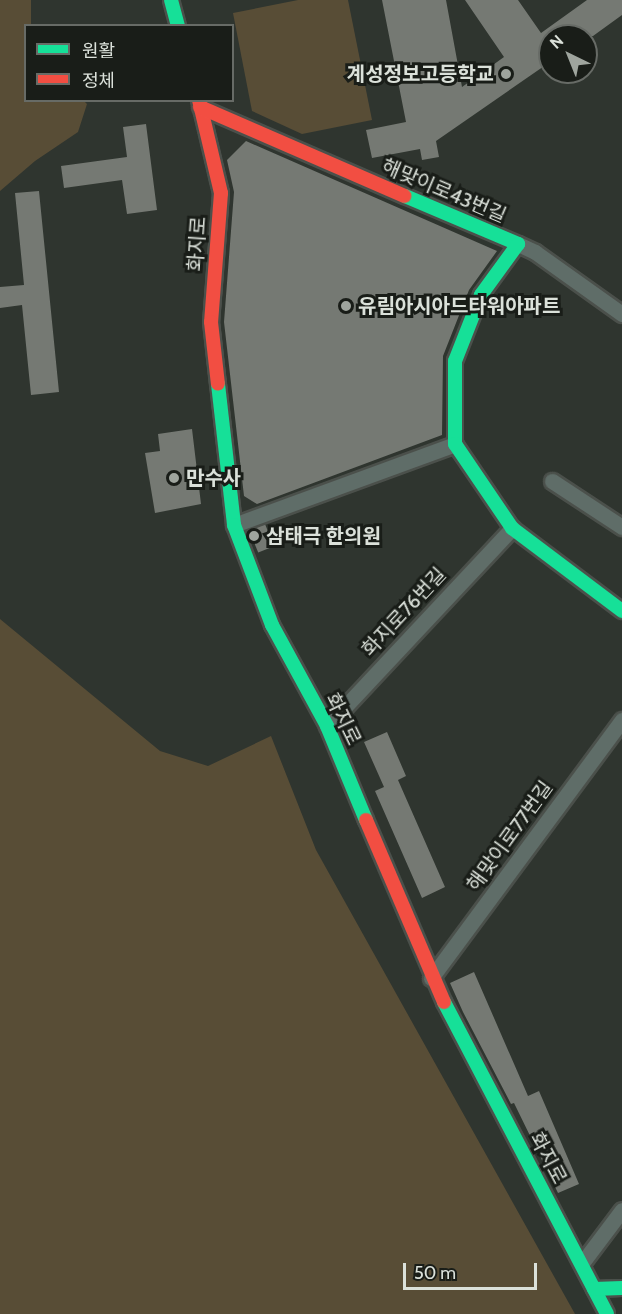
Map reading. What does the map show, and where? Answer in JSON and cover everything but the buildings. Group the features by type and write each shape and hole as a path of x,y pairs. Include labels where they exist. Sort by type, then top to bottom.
{"street":[{"path":"171,0 177,24"},
{"name":"해맞이로43번길","path":"200,104 518,244 481,295 455,361 455,444"},
{"name":"화지로","path":"200,104 221,193 211,322 234,525 272,626 327,726 431,978 608,1314"},
{"path":"518,244 535,252 622,314"},
{"path":"234,525 455,444 512,528 622,611"},
{"path":"552,481 622,527"},
{"name":"화지로76번길","path":"327,726 512,528"},
{"name":"해맞이로77번길","path":"431,978 622,720"},
{"path":"582,1263 622,1210"},
{"path":"594,1289 622,1288"}],"shaded area":[{"path":"0,0 31,0 31,24 24,24 24,102 85,102 87,104 78,132 35,161 0,191"},
{"path":"298,0 348,0 372,120 302,134 252,111 233,13"},
{"path":"0,619 160,751 208,766 271,736 316,850 575,1314 0,1314"}],"traffic: fast":[{"path":"171,0 177,24"},
{"path":"405,196 518,244 481,295 455,361 455,444 512,528 622,611"},
{"path":"218,384 234,525 272,625 327,726 366,820"},
{"path":"444,1002 607,1314"},
{"path":"594,1289 622,1288"}],"traffic: jam":[{"path":"199,102 221,193 211,322 218,384"},
{"path":"200,107 405,196"},
{"path":"366,820 444,1002"}],"place":[{"name":"계성정보고등학교","path":"506,74"},
{"name":"유림아시아드타워아파트","path":"346,306"},
{"name":"만수사","path":"174,478"},
{"name":"삼태극 한의원","path":"254,536"}]}
